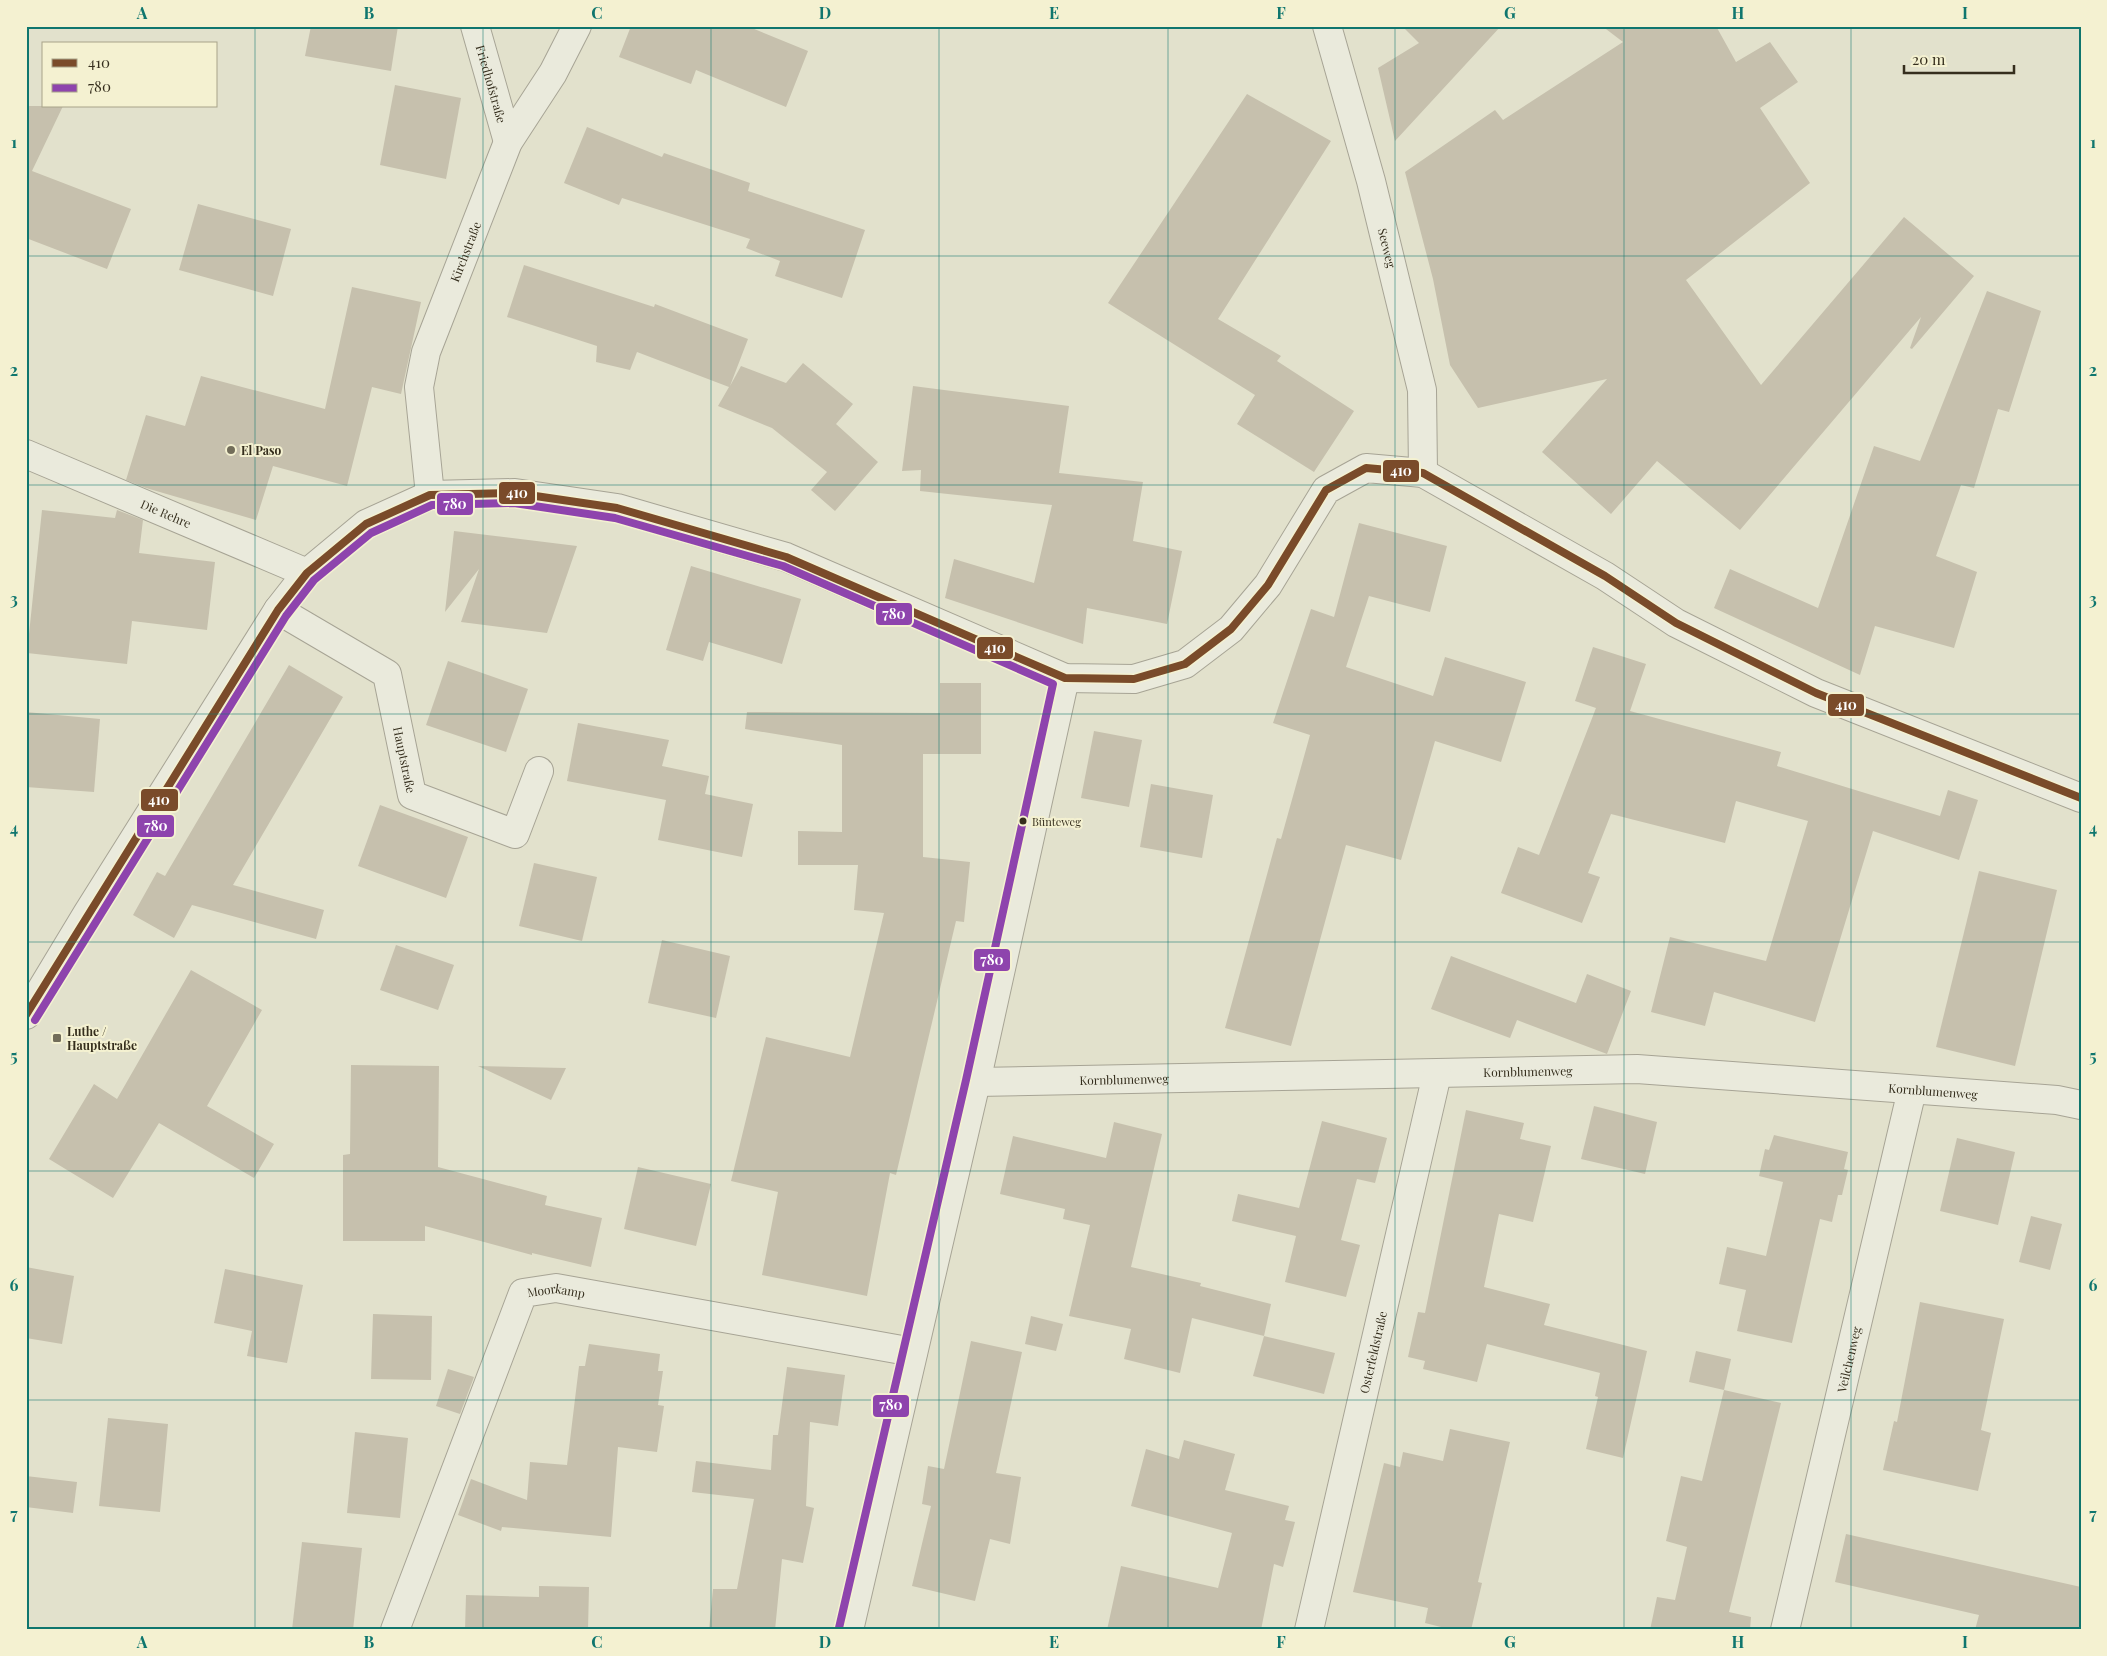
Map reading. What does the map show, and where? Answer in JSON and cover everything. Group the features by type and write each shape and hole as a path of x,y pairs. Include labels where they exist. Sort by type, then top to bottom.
{"street":[{"name":"Friedhofstraße","path":"475,26 508,142"},
{"name":"Kirchstraße","path":"430,495 419,388 426,352 508,142 553,74 576,26"},
{"name":"Seeweg","path":"1327,26 1371,182 1422,390 1423,473"},
{"name":"Die Rehre","path":"26,454 307,573"},
{"path":"26,1015 87,914 278,610 307,573 366,524 430,495 515,493 618,508 786,557 1065,678 1134,679 1185,664 1231,629 1268,585 1326,490 1366,468 1423,473 1605,576 1676,623 1816,693 2081,798"},
{"name":"Hauptstraße","path":"278,610 387,674 412,795 515,834 539,771"},
{"path":"849,1630 976,1082 1065,678"},
{"name":"Kornblumenweg","path":"976,1082 1637,1069 2057,1100 2081,1105"},
{"name":"Osterfeldstraße","path":"1309,1630 1438,1074"},
{"name":"Veilchenweg","path":"1785,1630 1912,1090"},
{"name":"Moorkamp","path":"395,1630 523,1293 556,1288 913,1352"}],"building":[{"path":"311,26 398,26 391,71 305,56"},
{"path":"631,26 747,26 808,51 786,107 696,70 691,84 619,57"},
{"path":"1402,26 1501,26 1395,141 1378,68 1419,43"},
{"path":"1602,26 1716,26 1736,62 1770,42 1798,82 1760,108 1810,183 1686,280 1761,385 1904,217 1974,276 1912,349 1910,348 1921,317 1740,530 1657,461 1611,514 1542,452 1607,379 1478,408 1450,365 1433,279 1405,172 1495,110 1503,120 1623,42"},
{"path":"395,85 461,98 446,179 380,165"},
{"path":"1247,94 1331,141 1218,319 1281,356 1277,361 1354,411 1314,472 1237,424 1255,395 1108,303"},
{"path":"26,106 62,108 32,171 131,209 107,269 26,238"},
{"path":"587,127 662,157 664,153 750,183 748,191 865,230 842,298 775,276 780,261 746,248 750,239 622,198 619,205 564,183"},
{"path":"198,204 291,229 273,296 179,270"},
{"path":"524,265 654,307 655,304 748,339 730,386 741,366 786,383 803,363 853,404 836,424 878,462 835,511 811,490 827,472 772,428 718,406 729,387 637,352 630,370 596,362 597,346 507,317"},
{"path":"352,287 421,302 401,394 372,387 347,486 273,466 256,520 146,488 126,480 146,415 185,426 201,376 325,409"},
{"path":"1987,291 2041,311 2009,412 1998,409 1974,488 1961,485 1936,556 1977,572 1954,648 1875,626 1860,675 1714,608 1730,569 1818,608 1874,446 1920,461"},
{"path":"913,386 1069,406 1059,473 1143,482 1133,541 1182,551 1167,624 1087,608 1083,644 945,598 954,559 1034,583 1052,505 920,491 921,470 902,471"},
{"path":"42,510 115,518 117,510 143,520 139,553 215,562 207,630 132,621 127,664 27,653"},
{"path":"1359,523 1447,546 1430,612 1369,596 1346,667 1433,696 1445,657 1526,682 1501,762 1435,741 1401,860 1346,845 1291,1046 1225,1028 1277,838 1281,839 1310,735 1273,723 1311,609 1334,617"},
{"path":"454,531 577,546 547,633 461,622 479,569 445,612"},
{"path":"691,566 801,599 782,664 709,642 703,661 666,650"},
{"path":"1593,647 1646,664 1630,711 1781,752 1777,766 1940,816 1948,790 1978,800 1959,860 1873,831 1815,1022 1714,992 1705,1026 1651,1012 1670,937 1766,961 1808,821 1736,801 1725,843 1611,814 1588,873 1600,877 1582,923 1501,893 1518,847 1539,855 1596,708 1575,701"},
{"path":"448,661 528,689 506,752 426,725"},
{"path":"289,665 343,697 233,885 324,910 316,939 192,905 174,938 133,915 157,872 165,876"},
{"path":"940,683 981,683 981,754 923,754 923,857 970,862 964,922 956,921 896,1175 890,1173 867,1296 762,1275 778,1192 731,1181 766,1037 850,1057 884,913 854,910 858,865 798,865 798,831 842,832 842,745 745,729 747,712 940,713"},
{"path":"26,712 100,719 94,792 26,787"},
{"path":"578,723 669,740 662,766 709,776 705,794 753,804 742,857 658,840 666,800 567,781"},
{"path":"1094,731 1142,740 1129,807 1081,798"},
{"path":"1151,784 1213,795 1202,858 1140,847"},
{"path":"380,805 468,837 446,898 358,866"},
{"path":"534,863 597,877 582,941 519,926"},
{"path":"1979,871 2057,890 2015,1066 1936,1047"},
{"path":"662,940 730,956 716,1018 648,1003"},
{"path":"396,945 454,965 438,1010 380,990"},
{"path":"1451,956 1576,1003 1587,974 1631,991 1607,1054 1517,1020 1510,1038 1431,1009"},
{"path":"191,970 262,1010 207,1106 274,1144 254,1178 159,1123 113,1198 49,1159 94,1084 117,1099"},
{"path":"351,1065 439,1066 438,1167 547,1196 545,1205 602,1218 591,1267 532,1253 532,1255 425,1226 425,1241 343,1241 343,1155 350,1154"},
{"path":"478,1066 566,1068 551,1100"},
{"path":"1594,1106 1657,1122 1645,1174 1581,1159"},
{"path":"1466,1110 1524,1123 1520,1139 1551,1146 1533,1222 1499,1214 1484,1287 1550,1304 1544,1325 1647,1351 1623,1458 1586,1449 1598,1397 1595,1396 1600,1373 1487,1344 1477,1382 1423,1369 1425,1361 1408,1357 1418,1312 1425,1313"},
{"path":"1322,1121 1387,1138 1375,1183 1357,1179 1341,1240 1360,1245 1346,1297 1285,1282 1296,1236 1232,1221 1238,1194 1299,1208"},
{"path":"1114,1122 1162,1134 1131,1267 1201,1283 1200,1286 1271,1304 1264,1336 1192,1318 1180,1373 1124,1359 1131,1329 1069,1316 1090,1225 1063,1219 1065,1209 1000,1194 1013,1136 1106,1158"},
{"path":"1774,1135 1848,1152 1844,1169 1848,1170 1842,1195 1838,1195 1832,1222 1820,1219 1792,1343 1737,1331 1746,1290 1719,1284 1727,1247 1766,1256 1783,1182 1759,1176 1765,1149 1769,1150"},
{"path":"1957,1138 2015,1152 1998,1225 1940,1211"},
{"path":"638,1167 711,1184 696,1246 624,1229"},
{"path":"2031,1216 2062,1224 2050,1270 2019,1262"},
{"path":"26,1267 74,1276 62,1344 26,1338"},
{"path":"225,1269 303,1285 287,1363 247,1356 252,1331 214,1323"},
{"path":"1920,1302 2004,1319 1981,1430 1991,1433 1978,1491 1883,1470 1894,1421 1897,1422"},
{"path":"373,1314 432,1316 431,1380 371,1379"},
{"path":"1031,1316 1063,1324 1056,1351 1025,1344"},
{"path":"1264,1336 1335,1353 1324,1394 1253,1376"},
{"path":"971,1341 1022,1352 996,1473 1021,1477 1010,1544 990,1539 975,1601 912,1586 931,1506 922,1504 928,1466 944,1469"},
{"path":"589,1344 660,1354 658,1371 663,1371 658,1405 664,1406 657,1452 618,1447 611,1537 502,1527 501,1531 458,1515 471,1479 527,1500 530,1462 567,1465 579,1366 585,1366"},
{"path":"1696,1351 1731,1359 1724,1390 1689,1382"},
{"path":"787,1367 845,1375 838,1426 810,1422 806,1506 814,1508 803,1563 782,1559 775,1630 709,1630 713,1589 737,1589 754,1499 692,1492 696,1461 771,1470 773,1435 778,1435"},
{"path":"448,1369 474,1377 460,1414 436,1406"},
{"path":"1724,1390 1781,1403 1729,1612 1751,1617 1750,1630 1650,1630 1657,1597 1675,1600 1687,1547 1666,1541 1681,1476 1702,1481"},
{"path":"108,1418 168,1424 160,1512 99,1506"},
{"path":"1450,1429 1510,1442 1478,1582 1482,1583 1471,1630 1453,1630 1425,1623 1428,1608 1353,1592 1384,1463 1400,1467 1403,1452 1443,1461"},
{"path":"355,1432 408,1438 400,1518 347,1513"},
{"path":"1184,1440 1235,1454 1225,1490 1289,1506 1285,1520 1295,1522 1283,1567 1274,1564 1261,1630 1107,1630 1121,1566 1218,1588 1232,1533 1131,1506 1146,1449 1179,1459"},
{"path":"26,1476 77,1482 73,1513 26,1507"},
{"path":"1846,1534 2081,1587 2081,1630 1975,1630 1979,1615 1835,1582"},
{"path":"302,1542 362,1548 353,1630 292,1630"},
{"path":"539,1586 589,1587 588,1630 465,1630 466,1595 539,1597"}],"transit line":[{"name":"410","path":"26,1015 278,610 307,573 366,524 430,495 515,493 617,508 786,557 1065,678 1134,679 1185,664 1231,629 1268,585 1326,490 1366,468 1423,473 1605,576 1676,623 1816,693 2081,798"},
{"name":"780","path":"35,1020 286,616 314,580 371,533 432,505 514,503 615,518 783,566 1053,684 966,1080 839,1628"}],"place":[{"name":"El Paso","path":"231,450"},
{"name":"Bünteweg","path":"1023,821"},
{"name":"Luthe / Hauptstraße","path":"57,1038"}]}
